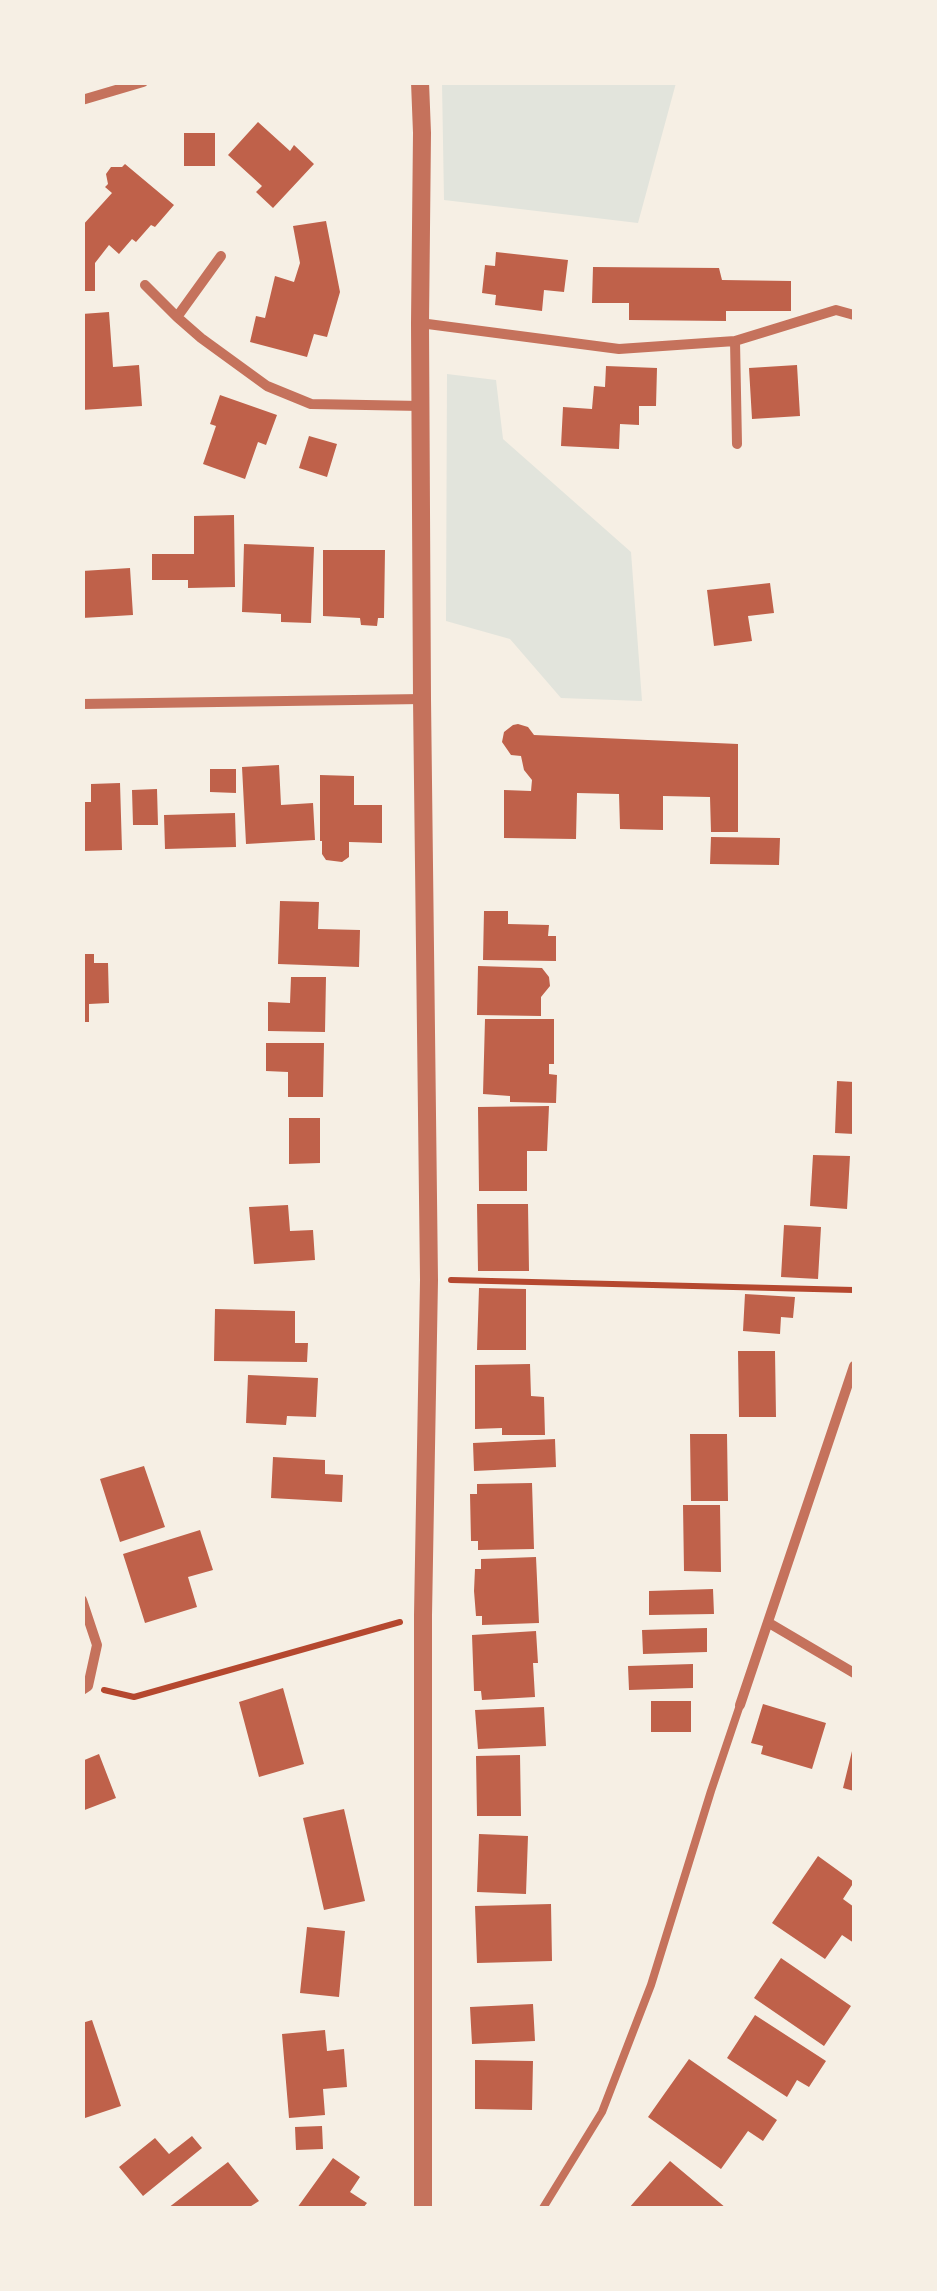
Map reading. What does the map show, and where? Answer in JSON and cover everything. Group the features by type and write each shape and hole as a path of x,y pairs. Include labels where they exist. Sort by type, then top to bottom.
{"street":[{"path":"82,100 143,82"},
{"path":"420,82 429,1280 423,1615 423,2208"},
{"path":"177,317 221,256"},
{"path":"145,285 201,338 267,386 311,404 421,406"},
{"path":"420,323 619,349 734,340 836,310 854,315"},
{"path":"734,340 737,444"},
{"path":"82,704 422,699"},
{"path":"740,1706 854,1366"},
{"path":"82,1600 98,1645 85,1688"},
{"path":"769,1623 854,1673"}],"lane":[{"path":"544,2208 602,2112 651,1986 740,1706"}],"path":[{"path":"429,1280 854,1290"},
{"path":"85,1688 134,1697 423,1615"}],"shaded area":[{"path":"442,83 676,83 638,223 444,200"},
{"path":"447,374 496,380 503,439 631,552 642,701 561,698 510,639 446,621"}],"building":[{"path":"258,122 290,151 294,145 314,164 273,208 256,192 262,186 228,155"},
{"path":"184,133 215,133 215,166 184,166"},
{"path":"125,164 174,205 155,227 151,225 136,242 132,239 119,254 109,245 95,263 95,291 82,291 82,226 112,193 105,187 106,174 111,167"},
{"path":"326,221 340,292 327,337 314,334 307,357 250,342 256,316 265,318 275,276 294,282 300,263 293,226"},
{"path":"496,252 568,260 564,292 544,290 542,311 495,305 496,295 482,293 485,265 495,266"},
{"path":"593,267 719,268 722,280 791,281 791,311 726,311 726,321 629,320 629,303 592,303"},
{"path":"109,312 113,367 139,365 142,406 82,410 82,314"},
{"path":"797,365 800,416 752,419 749,368"},
{"path":"606,366 657,368 656,406 639,406 639,425 620,424 619,449 561,446 563,407 592,409 594,386 605,387"},
{"path":"220,395 277,415 266,445 258,442 245,479 203,464 216,426 210,424"},
{"path":"309,436 337,444 327,477 299,468"},
{"path":"234,515 235,587 188,588 188,580 152,580 152,554 194,554 194,516"},
{"path":"244,544 314,547 311,623 281,622 281,614 242,612"},
{"path":"323,550 385,550 384,618 378,618 377,626 361,625 360,618 323,616"},
{"path":"130,568 133,615 82,618 82,571"},
{"path":"770,583 774,613 748,616 752,641 714,646 707,590"},
{"path":"518,724 528,727 534,735 738,744 738,832 711,832 710,797 663,796 663,830 620,829 619,794 577,793 576,839 504,838 504,790 531,791 532,780 524,770 521,756 511,755 502,742 504,732"},
{"path":"279,765 281,805 313,803 315,840 246,844 242,767"},
{"path":"210,769 236,769 236,793 210,792"},
{"path":"320,775 354,776 354,805 382,805 382,843 349,842 349,857 342,862 326,860 320,841"},
{"path":"120,783 122,850 82,851 82,802 91,802 91,784"},
{"path":"157,789 158,825 133,825 132,790"},
{"path":"235,813 236,847 165,849 164,815"},
{"path":"711,837 780,838 779,865 710,864"},
{"path":"280,901 319,902 318,929 360,930 359,967 278,964"},
{"path":"484,911 508,911 508,924 549,925 548,936 556,936 556,961 483,960"},
{"path":"82,954 94,954 94,963 108,963 109,1003 89,1004 89,1022 82,1022"},
{"path":"478,966 542,968 550,986 541,997 541,1016 477,1015"},
{"path":"291,977 326,977 325,1032 268,1031 268,1002 290,1003"},
{"path":"485,1019 554,1019 554,1064 549,1064 549,1074 557,1075 556,1103 510,1102 510,1096 483,1094"},
{"path":"266,1043 324,1043 323,1097 288,1097 288,1072 266,1071"},
{"path":"837,1081 854,1082 854,1134 835,1133"},
{"path":"549,1106 547,1151 527,1151 527,1191 479,1191 478,1107"},
{"path":"289,1118 320,1118 320,1163 289,1164"},
{"path":"813,1155 850,1156 847,1209 810,1206"},
{"path":"477,1204 528,1204 529,1271 478,1271"},
{"path":"288,1205 290,1231 313,1230 315,1260 254,1264 249,1207"},
{"path":"784,1225 821,1227 818,1279 781,1277"},
{"path":"479,1288 526,1289 526,1350 477,1350"},
{"path":"745,1294 795,1297 793,1318 781,1317 780,1334 743,1331"},
{"path":"215,1309 295,1311 295,1343 308,1343 307,1362 214,1361"},
{"path":"738,1351 775,1351 776,1417 739,1417"},
{"path":"530,1364 531,1396 544,1397 545,1435 502,1435 502,1428 475,1429 475,1365"},
{"path":"248,1375 318,1378 316,1417 287,1416 286,1425 246,1423"},
{"path":"690,1434 727,1434 728,1501 691,1501"},
{"path":"555,1439 556,1467 474,1471 473,1443"},
{"path":"273,1457 325,1460 325,1474 343,1475 342,1502 271,1498"},
{"path":"144,1466 165,1527 120,1542 100,1479"},
{"path":"532,1483 534,1549 478,1550 478,1541 471,1541 470,1494 477,1494 477,1484"},
{"path":"683,1505 720,1505 721,1572 684,1571"},
{"path":"200,1530 213,1570 188,1577 197,1607 145,1623 123,1554"},
{"path":"536,1557 539,1623 482,1625 482,1616 476,1616 474,1591 475,1569 481,1569 481,1559"},
{"path":"713,1589 714,1614 649,1615 649,1591"},
{"path":"707,1628 707,1652 643,1654 642,1630"},
{"path":"536,1631 535,1697 482,1700 481,1691 474,1691 472,1635"},
{"path":"693,1664 693,1688 629,1690 628,1666"},
{"path":"283,1688 304,1764 259,1777 239,1702"},
{"path":"651,1701 691,1701 691,1732 651,1732"},
{"path":"763,1704 826,1723 812,1769 761,1754 763,1746 751,1743"},
{"path":"544,1707 546,1746 478,1749 475,1710"},
{"path":"854,1747 854,1791 843,1788"},
{"path":"99,1754 116,1798 82,1811 82,1761"},
{"path":"520,1755 521,1816 477,1816 476,1756"},
{"path":"344,1809 365,1901 324,1910 303,1818"},
{"path":"479,1834 528,1836 526,1894 477,1892"},
{"path":"818,1856 854,1882 843,1899 854,1907 854,1943 842,1935 825,1959 772,1923"},
{"path":"551,1904 552,1961 477,1963 475,1906"},
{"path":"307,1927 345,1931 339,1997 300,1993"},
{"path":"781,1958 851,2006 824,2046 754,1998"},
{"path":"533,2004 535,2041 472,2044 470,2007"},
{"path":"755,2015 826,2061 809,2087 797,2080 787,2097 727,2058"},
{"path":"92,2020 121,2106 85,2118 82,2023"},
{"path":"325,2030 327,2051 344,2049 347,2087 323,2089 325,2115 289,2118 282,2034"},
{"path":"689,2059 777,2120 763,2141 748,2131 721,2169 648,2117"},
{"path":"475,2060 533,2061 532,2110 475,2109"},
{"path":"322,2126 323,2149 296,2150 295,2127"},
{"path":"192,2136 202,2148 143,2196 119,2167 155,2138 169,2154"},
{"path":"333,2158 360,2177 350,2192 367,2203 363,2208 297,2208"},
{"path":"670,2161 726,2208 629,2208"},
{"path":"228,2162 259,2201 248,2208 168,2208"}]}
